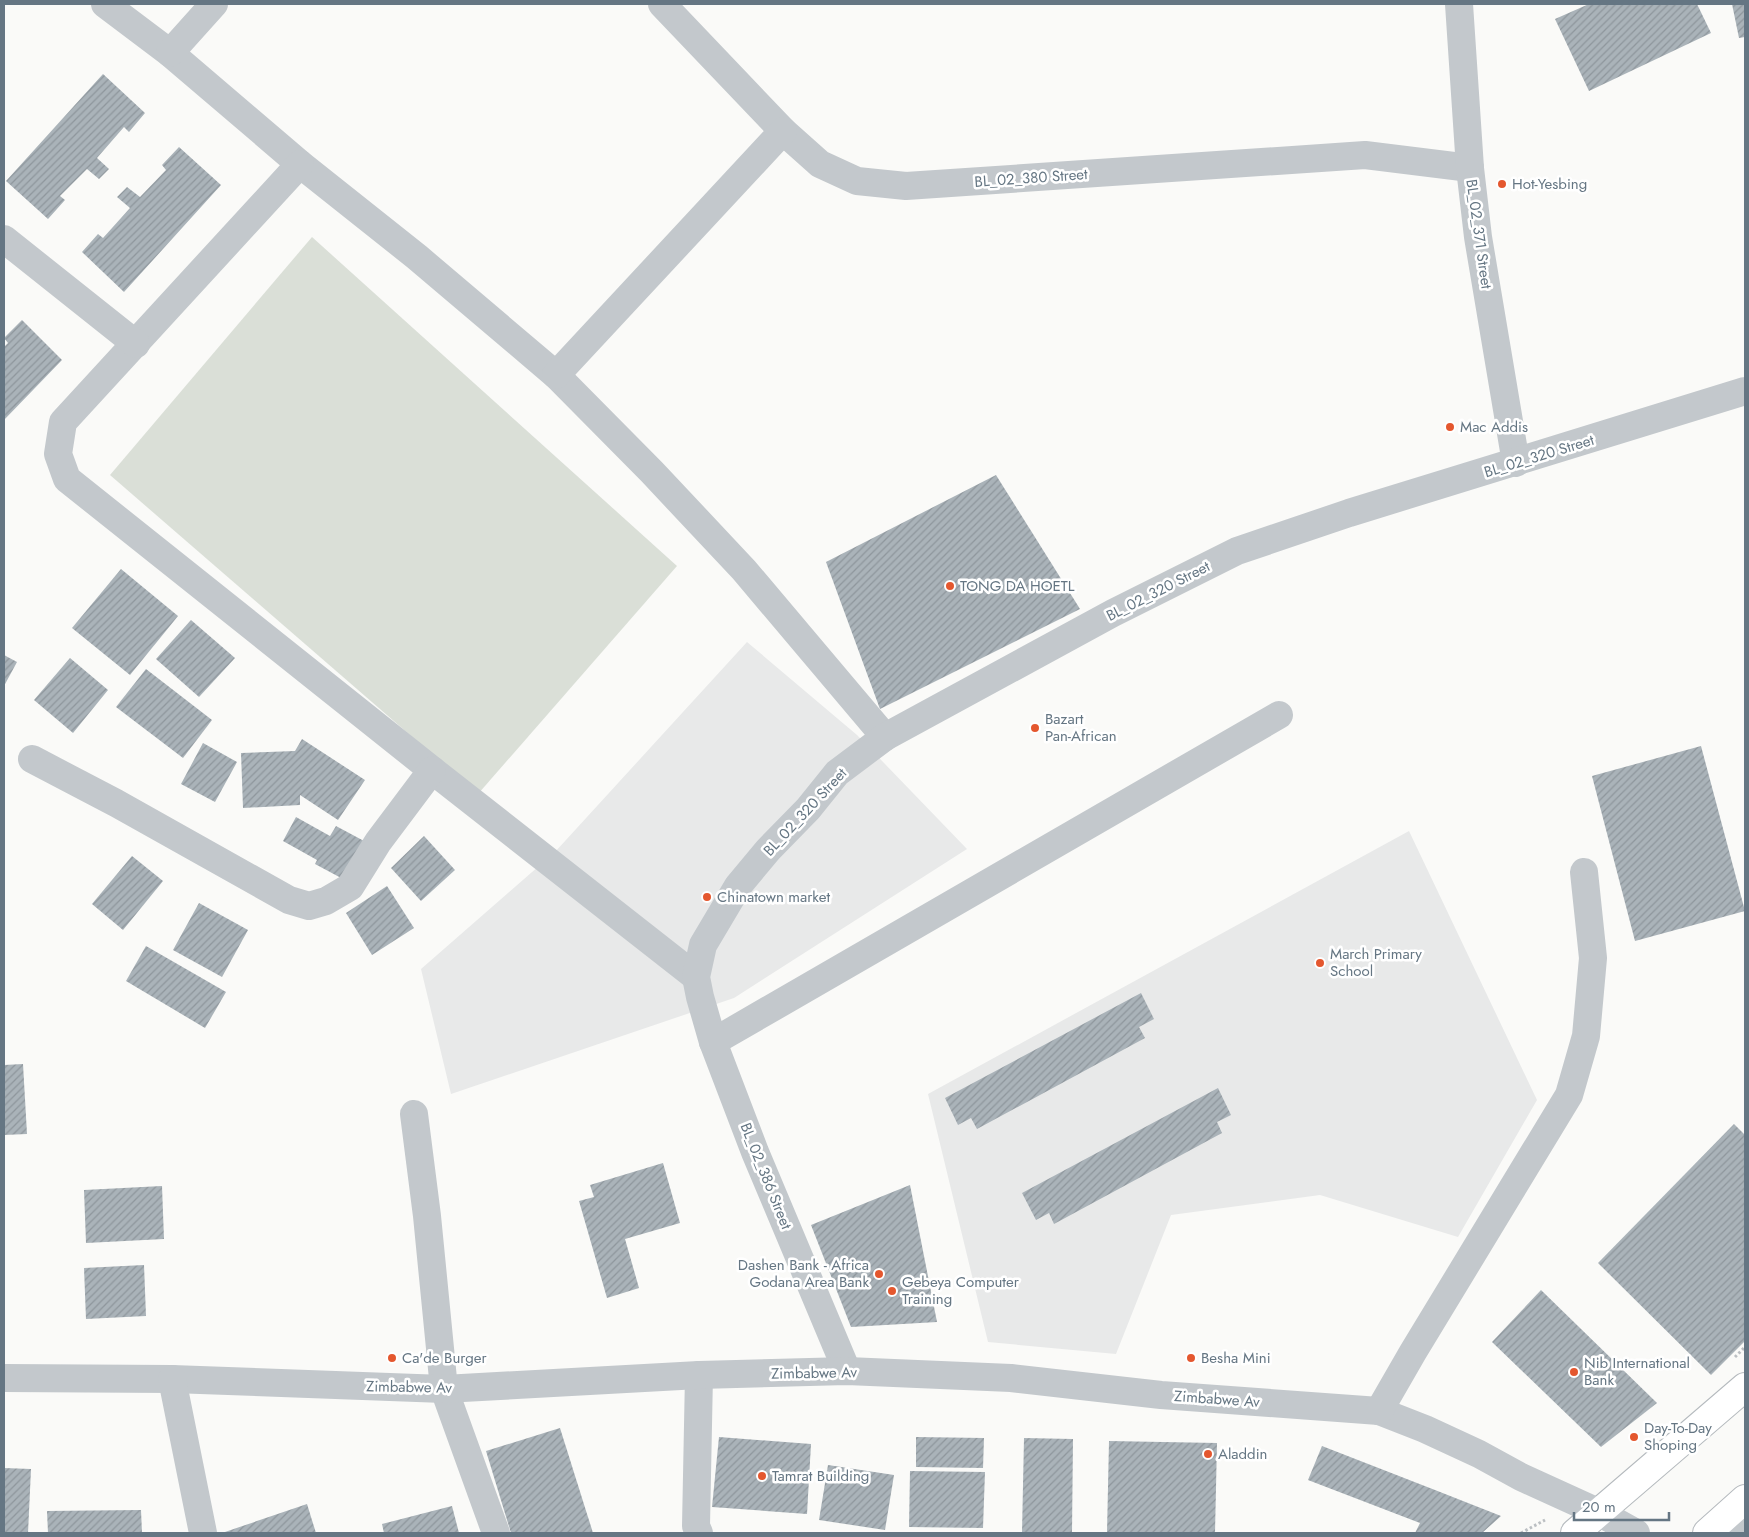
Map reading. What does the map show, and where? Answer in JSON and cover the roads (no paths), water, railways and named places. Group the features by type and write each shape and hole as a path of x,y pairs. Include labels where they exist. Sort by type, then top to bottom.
{"main road":[{"path":"1574,1533 1600,1513 1745,1387"},
{"path":"1711,1530 1745,1499"}],"street":[{"path":"105,4 170,54 300,164 417,257 556,376 652,472 744,570 885,737"},
{"path":"170,54 214,4"},
{"name":"BL_02_380 Street","path":"662,4 782,131 820,164 857,181 906,186 1365,155 1470,168"},
{"name":"BL_02_371 Street","path":"1459,4 1470,168 1478,238 1516,463"},
{"path":"556,376 782,131"},
{"path":"300,164 63,422 58,454 67,479 432,770 696,977"},
{"path":"4,239 136,344"},
{"name":"BL_02_320 Street","path":"696,977 703,945 738,886 768,850 808,809 837,773 885,737 1113,613 1238,551 1349,513 1745,391"},
{"path":"713,1042 1280,714"},
{"path":"32,759 116,802 289,900 309,906 326,901 350,887 378,842 432,770"},
{"path":"1379,1411 1569,1095 1586,1036 1593,958 1584,872"},
{"name":"BL_02_386 Street","path":"696,977 713,1042 755,1152 847,1371"},
{"path":"414,1114 427,1216 444,1389 496,1533"},
{"name":"Zimbabwe Av","path":"4,1378 172,1379 444,1389 699,1375 847,1371 1011,1378 1161,1395 1379,1411 1434,1433 1479,1454 1520,1477 1600,1513 1636,1533"},
{"path":"699,1375 696,1526 699,1533"},
{"path":"172,1379 203,1533"},
{"path":"1711,1530 1745,1532"}],"place":[{"name":"Hot-Yesbing","path":"1502,184"},
{"name":"Mac Addis","path":"1450,427"},
{"name":"TONG DA HOETL","path":"950,586"},
{"name":"Bazart Pan-African","path":"1035,728"},
{"name":"Chinatown market","path":"707,897"},
{"name":"March Primary School","path":"1320,963"},
{"name":"Dashen Bank - Africa Godana Area Bank","path":"879,1274"},
{"name":"Gebeya Computer Training","path":"892,1291"},
{"name":"Ca'de Burger","path":"392,1358"},
{"name":"Besha Mini","path":"1191,1358"},
{"name":"Nib International Bank","path":"1574,1372"},
{"name":"Day-To-Day Shoping","path":"1634,1437"},
{"name":"Aladdin","path":"1208,1454"},
{"name":"Tamrat Building","path":"762,1476"}]}
